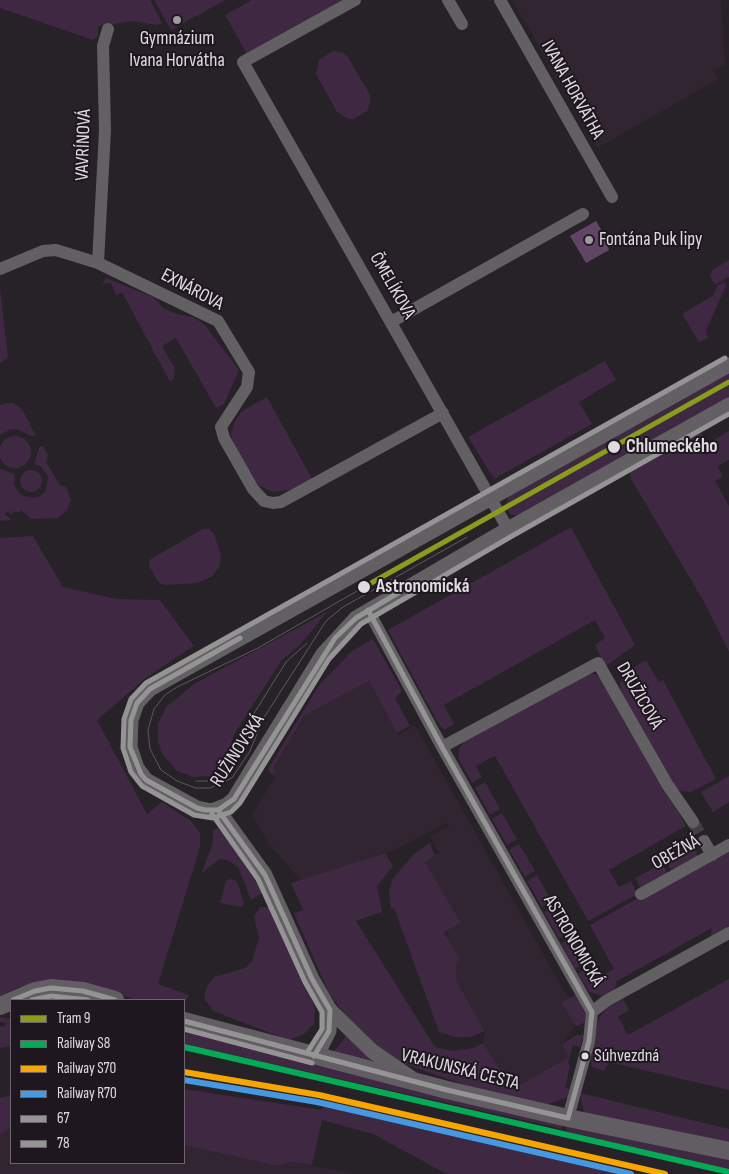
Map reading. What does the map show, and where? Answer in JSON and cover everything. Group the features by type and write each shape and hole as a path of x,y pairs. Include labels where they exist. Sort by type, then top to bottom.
{"main road":[{"path":"16,999 35,991 51,988 83,991 111,999"},
{"name":"VRAKUNSKÁ CESTA","path":"185,1021 314,1056 568,1118 729,1151"}],"street":[{"name":"ČMELÍKOVA","path":"355,0 243,62 508,529"},
{"path":"448,0 462,24"},
{"name":"IVANA HORVÁTHA","path":"500,0 612,198"},
{"name":"VAVRÍNOVÁ","path":"98,263 105,130 103,46 108,29"},
{"path":"391,322 582,214"},
{"path":"0,269 43,251 56,250 98,263"},
{"name":"EXNÁROVA","path":"98,263 218,321 250,372 247,387 221,427 224,438 253,489 264,500 273,503 281,502 442,413"},
{"name":"RUŽINOVSKÁ","path":"729,365 150,689 141,697 133,714 129,738 137,768 146,780 197,808 218,810 234,799 323,654 345,628 368,610 729,405"},
{"name":"ASTRONOMICKÁ","path":"368,610 442,747 592,1012 588,1041 568,1118"},
{"name":"DRUŽICOVÁ","path":"442,747 598,663 668,784 693,822"},
{"path":"218,810 265,875 312,979 330,1010 372,1051 416,1081"},
{"path":"704,840 712,854"},
{"name":"OBEŽNÁ","path":"642,894 729,845"},
{"path":"592,1012 606,1000 729,934"},
{"path":"314,1056 329,1031 330,1010"}],"shaded area":[{"path":"0,0 150,0 162,23 156,25 134,21 98,26 98,36 93,40 0,8"},
{"name":"Gymnázium Ivana Horvátha","path":"154,0 225,0 171,30"},
{"path":"252,0 348,0 248,56 225,15"},
{"path":"512,0 721,0 725,65 714,71 719,79 597,148"},
{"path":"333,51 343,53 348,57 370,95 370,104 367,111 354,119 349,119 337,112 316,74 319,60"},
{"name":"Fontána Puk lipy","path":"596,221 609,243 607,245 609,250 586,263 570,236"},
{"path":"729,260 729,277 715,285 710,276 712,270"},
{"path":"106,278 153,297 163,308 177,314 193,317 204,324 239,370 224,404 216,408 176,338 162,346 175,368 174,379 170,382 122,292 116,295 111,283 102,284"},
{"path":"724,282 726,286 706,330 708,338 699,342 682,314 714,295 717,286"},
{"path":"0,287 8,358 0,363"},
{"path":"605,361 616,380 579,402 592,424 494,479 468,437"},
{"path":"729,373 729,398 520,516 510,514 505,506 509,496"},
{"path":"267,397 312,479 290,490 273,492 258,485 234,446 231,433 234,423 242,411"},
{"path":"13,403 22,409 36,436 31,436 17,429 9,430 0,435 0,405"},
{"path":"699,430 707,444 729,431 729,460 718,466 723,477 715,481 729,506 729,652 703,600 631,479 630,468"},
{"path":"15,436 27,440 31,452 27,464 15,468 3,464 -1,452 3,440"},
{"path":"40,446 44,447 48,455 46,462 60,485 66,487 71,500 67,510 58,518 31,519 21,510 18,513 15,511 11,514 8,511 5,514 12,520 0,521 0,469 15,474 14,485 21,495 33,498 40,496 46,491 48,476 41,467 34,464"},
{"path":"31,470 39,473 42,481 39,489 31,492 23,489 20,481 23,473"},
{"path":"571,527 635,645 605,667 595,645 605,638 595,620 444,705 454,724 444,730 438,723 388,630"},
{"path":"203,529 209,529 214,534 220,552 221,561 218,569 211,577 196,583 164,585 158,582 149,566 149,560"},
{"path":"33,536 63,587 116,599 160,600 194,646 147,677 97,720 147,814 162,802 192,822 200,833 200,847 158,984 189,995 185,1002 185,999 135,999 83,984 47,981 18,988 0,996 0,538"},
{"path":"327,612 300,645 282,660 234,734 227,756 210,776 194,777 177,771 163,755 158,742 158,724 166,707 194,684"},
{"path":"373,639 402,691 395,698 410,726 397,733 369,681 304,716 274,767 275,776 270,773 268,769 320,684 352,651"},
{"path":"646,660 659,682 663,680 716,779 691,792 680,791 671,783 622,697 620,683 628,671"},
{"path":"580,674 595,674 607,684 686,826 609,870 619,887 631,881 638,894 588,921 495,756 476,766 482,777 472,783 458,758 460,747 470,735"},
{"path":"369,681 398,734 415,725 568,998 561,1002 575,1025 562,1044 569,1057 512,1089 486,1049 483,1043 485,1031 456,980 456,964 425,861 439,853 430,836 449,826 447,823 399,848 301,881 268,843 252,815 275,777 274,767 304,716"},
{"path":"729,776 729,802 713,812 701,792"},
{"path":"485,782 500,809 490,815 475,788"},
{"path":"502,813 517,839 507,845 492,819"},
{"path":"217,828 245,855 264,889 262,893 251,900 238,867 229,861 219,859 201,874 213,843 213,830"},
{"path":"430,843 435,856 425,862 461,923 444,932 460,960 456,964 456,980 485,1031 470,1037 456,1037 439,1032 394,908 391,909 389,891 393,878 414,854"},
{"path":"519,844 535,871 525,877 509,850"},
{"path":"693,846 699,857 672,872 666,861"},
{"path":"729,851 729,928 710,939 712,928 617,981 614,992 602,996 589,992 578,973 589,967 596,979 614,969 590,925 692,868"},
{"path":"385,853 393,866 377,886 382,912 356,921 435,1047 453,1051 474,1048 483,1043 512,1089 569,1057 562,1044 577,1035 584,1035 580,1047 573,1045 568,1064 570,1065 565,1088 570,1089 568,1097 546,1105 491,1094 402,1063 356,1031 328,991 294,913 303,910 291,883"},
{"path":"662,864 668,874 641,889 635,878"},
{"path":"537,875 552,902 542,907 527,881"},
{"path":"230,879 235,880 238,884 244,903 241,907 220,903 226,881"},
{"path":"554,906 570,933 559,939 544,912"},
{"path":"260,907 271,907 315,1007 314,1024 304,1034 289,1040 213,1011 204,998 207,986 214,977 245,968 252,961 259,938 254,917"},
{"path":"572,937 586,963 575,969 561,943"},
{"path":"729,979 729,1090 609,1062 604,1071 592,1067 590,1056 598,1020 607,1008 623,999 629,1010 618,1017 628,1035"},
{"path":"575,995 585,1012 585,1022 578,1026 575,1025 561,1002"},
{"path":"0,1017 10,1019 10,1046 0,1048 0,1026 5,1027 6,1023 0,1022"},
{"path":"185,1030 560,1124 563,1129 185,1044"},
{"path":"347,1030 382,1065 333,1052 343,1041"},
{"path":"185,1089 322,1110 325,1100 643,1174 447,1174 373,1134 322,1120 312,1165 293,1162 278,1166 185,1145"},
{"path":"580,1093 729,1129 729,1145 584,1113"},
{"path":"10,1095 10,1129 0,1135 0,1098"},
{"path":"567,1125 729,1158 729,1169 591,1138 566,1131"},
{"path":"10,1129 10,1164 185,1164 185,1145 278,1166 293,1162 355,1174 0,1174 0,1135"}],"tunnel":[{"path":"693,822 704,841"}],"tram line":[{"name":"9","path":"364,587 729,382"},
{"path":"364,587 258,648 177,687 165,695 154,709 148,730 150,749 161,770 177,781 196,788 210,788 232,778 250,751 263,719 326,621 343,607 467,537"},
{"path":"248,723 286,662 307,643"},
{"path":"196,781 208,781 223,772 257,719"}],"rail line":[{"name":"S8","path":"185,1047 729,1172"},
{"name":"S70","path":"185,1072 319,1095 665,1174"},
{"name":"R70","path":"185,1080 317,1102 631,1174"}],"transit line":[{"name":"78","path":"725,358 146,683 131,699 124,719 123,748 131,772 142,786 194,815 213,818 231,812 240,803 329,659 361,624 512,536 729,414"},
{"name":"67","path":"240,638 150,689 137,703 131,720 130,747 141,774 146,780 197,808 205,810 218,810 234,799 335,638 356,618 413,584"},
{"name":"67","path":"368,610 442,747 592,1012 589,1041 568,1118"},
{"name":"67","path":"218,810 265,875 312,979 330,1010 329,1031 314,1056"},
{"name":"78","path":"212,814 258,879 305,982 322,1012 322,1029 308,1051"},
{"name":"67","path":"15,999 35,991 51,988 83,991 111,999"},
{"name":"78","path":"37,999 51,996 79,999"},
{"name":"67","path":"185,1021 447,1090 568,1118"},
{"name":"78","path":"185,1029 312,1063"}],"place":[{"name":"Gymnázium Ivana Horvátha","path":"177,20"},
{"name":"Fontána Puk lipy","path":"589,240"},
{"name":"Chlumeckého","path":"614,447"},
{"name":"Astronomická","path":"364,587"},
{"name":"Súhvezdná","path":"585,1056"}]}
